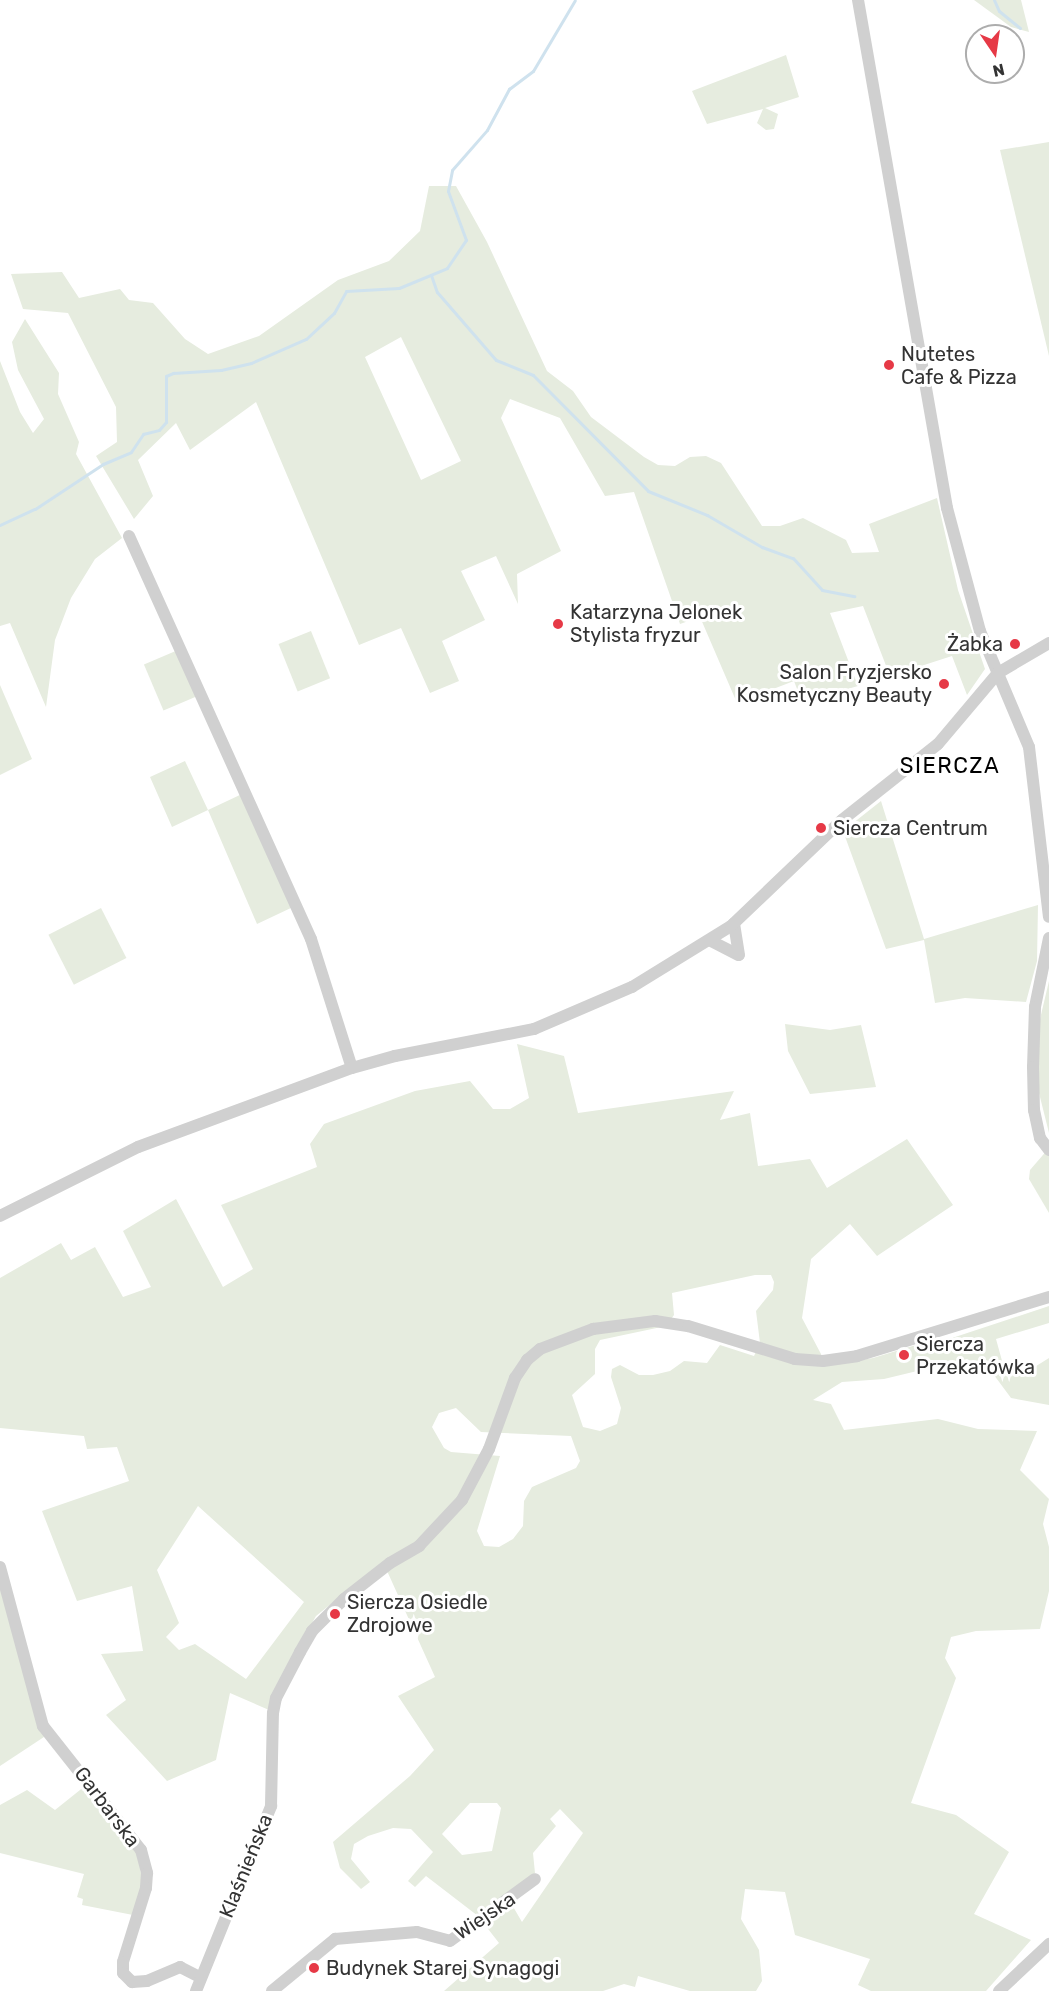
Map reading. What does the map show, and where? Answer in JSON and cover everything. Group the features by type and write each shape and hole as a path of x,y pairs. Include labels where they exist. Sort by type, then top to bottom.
{"street":[{"path":"858,0 947,508 970,600 1029,747 1049,917"},
{"path":"129,536 310,939 352,1068"},
{"path":"0,1216 138,1147 352,1068 395,1056 505,1037 554,1023 632,987 711,941 734,923 842,820 932,749 998,673 1049,643"},
{"path":"711,941 739,955 734,923"},
{"path":"1049,938 1035,1007 1033,1067 1034,1110 1040,1138 1049,1150"},
{"name":"Klaśnieńska","path":"196,1991 271,1806 276,1698 312,1631 344,1599 390,1563 419,1546 457,1508 489,1449 515,1378 526,1360 540,1349 593,1329 655,1321 688,1326 795,1359 823,1361 868,1353 1049,1297"},
{"name":"Garbarska","path":"0,1567 43,1726 141,1850 147,1873 146,1888 123,1962 123,1973 132,1982 147,1982 180,1967 200,1977"},
{"name":"Wiejska","path":"272,1991 335,1939 417,1932 450,1941 535,1879"},
{"path":"999,1991 1049,1944"}],"shaded area":[{"path":"974,0 1021,0 1029,32 1025,31 1025,24 1007,24"},
{"path":"786,55 799,97 765,108 778,114 774,129 766,130 757,123 763,109 707,124 692,91"},
{"path":"1049,142 1049,356 1000,150"},
{"path":"429,186 456,186 487,242 547,371 573,391 591,417 658,465 675,466 690,457 706,456 721,463 762,526 780,526 803,518 846,540 852,553 879,552 869,524 937,498 958,590 985,669 967,695 952,656 890,676 863,606 830,613 858,686 802,702 794,681 737,703 700,617 680,624 634,492 605,496 560,418 510,399 501,418 561,551 517,574 518,604 496,556 461,571 485,620 442,641 459,681 430,693 401,628 359,645 256,402 190,450 176,423 138,460 153,496 134,519 96,456 117,442 116,407 68,313 23,309 11,274 62,272 79,298 120,289 129,300 153,303 185,339 208,354 259,336 338,280 389,261 420,231","holes":["401,337 461,461 421,480 365,357"]},
{"path":"25,319 59,373 58,394 79,442 76,454 122,538 95,559 71,598 55,640 46,707 10,623 0,626 0,361 20,412 33,433 44,419 18,370 12,342"},
{"path":"311,631 330,678 298,691 279,644"},
{"path":"178,650 198,696 163,710 144,664"},
{"path":"0,685 32,759 0,775"},
{"path":"185,761 208,810 172,827 150,777"},
{"path":"242,794 293,907 257,924 208,810"},
{"path":"881,801 924,939 1038,905 1037,961 1026,1002 965,998 935,1003 924,940 886,949 843,831"},
{"path":"101,908 126,958 74,985 48,935"},
{"path":"1049,981 1049,1133 1037,1085 1036,1036"},
{"path":"785,1024 830,1030 861,1025 876,1087 810,1094 788,1051"},
{"path":"517,1044 564,1056 578,1113 734,1091 720,1120 750,1113 758,1166 810,1159 827,1188 907,1139 953,1205 877,1256 850,1224 811,1259 802,1318 821,1354 820,1367 873,1358 929,1341 946,1340 1049,1306 1049,1323 996,1339 1004,1368 1033,1368 1049,1358 1049,1405 1011,1398 991,1371 967,1359 884,1379 842,1382 813,1400 831,1404 844,1430 938,1419 978,1429 1037,1431 1020,1470 1049,1499 1043,1524 1049,1547 1049,1591 1040,1629 976,1631 951,1637 945,1658 956,1678 911,1803 956,1815 1009,1852 974,1914 1031,1940 986,1991 871,1991 858,1985 870,1959 795,1935 785,1892 745,1889 741,1919 759,1950 762,1981 756,1991 690,1991 638,1976 635,1987 624,1984 603,1991 444,1991 499,1943 478,1916 426,1876 415,1887 408,1881 433,1852 411,1829 393,1828 368,1836 354,1844 351,1859 370,1882 361,1889 340,1868 333,1842 410,1776 434,1750 398,1696 435,1677 383,1562 316,1616 274,1691 269,1710 230,1693 216,1760 167,1781 106,1715 126,1700 101,1654 143,1651 132,1586 77,1601 42,1511 129,1481 117,1447 87,1449 84,1436 0,1428 0,1278 61,1243 71,1260 95,1247 123,1297 151,1287 123,1231 176,1199 223,1287 253,1269 221,1205 317,1167 310,1144 324,1124 415,1091 470,1081 493,1109 510,1109 529,1098","holes":["755,1275 771,1275 774,1282 773,1290 756,1311 760,1343 754,1356 720,1345 707,1363 684,1361 670,1371 653,1375 639,1375 620,1365 612,1369 611,1377 621,1408 617,1424 600,1431 583,1427 572,1395 595,1374 595,1349 600,1340 666,1326 674,1315 672,1293","456,1408 481,1432 571,1436 580,1461 576,1468 532,1487 524,1501 523,1526 513,1539 499,1547 484,1546 477,1531 500,1456 451,1452 444,1448 432,1427 439,1413","198,1506 304,1602 246,1679 195,1644 179,1650 166,1637 179,1623 157,1570","470,1803 497,1803 501,1808 492,1851 462,1855 442,1834","560,1809 583,1833 522,1922 508,1898 535,1873 533,1853 556,1826 550,1819"]},
{"path":"1049,1148 1049,1213 1029,1179 1030,1170"},
{"path":"0,1580 47,1735 0,1766"},
{"path":"85,1786 137,1850 143,1885 133,1915 82,1905 83,1899 77,1897 84,1874 0,1853 0,1805 27,1790 55,1810"}],"waterway":[{"path":"0,525 35,509 103,464 131,452 143,434 159,430 166,422 166,376 173,373 221,370 251,363 306,339 334,313 346,291 399,288 447,268 466,240 448,191 452,170 487,130 509,89 533,71 575,0"},
{"path":"994,0 999,11 1015,24"},
{"path":"431,275 437,292 496,360 533,375 648,491 707,515 762,547 793,558 822,590 854,596"}],"place":[{"name":"Nutetes Cafe & Pizza","path":"889,365"},
{"name":"Katarzyna Jelonek Stylista fryzur","path":"558,624"},
{"name":"Żabka","path":"1015,644"},
{"name":"Salon Fryzjersko Kosmetyczny Beauty","path":"944,684"},
{"name":"Siercza Centrum","path":"821,828"},
{"name":"Siercza Przekatówka","path":"904,1355"},
{"name":"Siercza Osiedle Zdrojowe","path":"335,1614"},
{"name":"Budynek Starej Synagogi","path":"314,1968"}],"district":[{"name":"SIERCZA","path":"950,766"}]}
